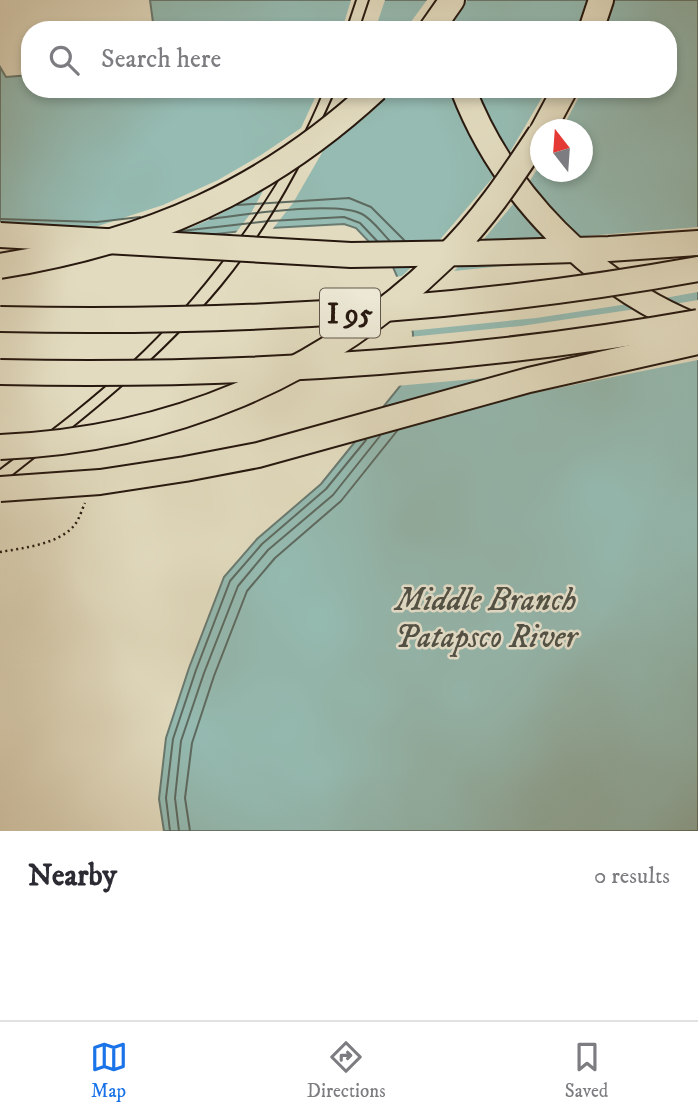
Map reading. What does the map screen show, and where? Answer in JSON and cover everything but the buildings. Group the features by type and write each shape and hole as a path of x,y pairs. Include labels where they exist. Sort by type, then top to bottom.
{"highway":[{"path":"438,0 442,21"},
{"path":"437,21 452,0"},
{"path":"594,21 601,0"},
{"path":"0,265 102,244 191,214 295,156 365,98"},
{"path":"467,98 478,124 508,173 567,242 635,295 698,325"},
{"path":"549,119 560,98"},
{"path":"0,447 65,442 132,430 242,395 302,365 387,307 444,258 497,198 530,150"},
{"path":"0,235 351,255 609,249 698,243"},
{"name":"I 95","path":"0,319 165,321 341,313 522,296 698,269"},
{"name":"I 95","path":"0,372 219,372 372,363 527,348 698,325"},
{"path":"0,489 100,482 258,455 528,380 698,342"}],"path":[{"path":"0,552 27,548 59,537 75,525 88,494"}],"water":[{"name":"Middle Branch Patapsco River","path":"150,0 698,0 698,831 164,831 159,799 166,738 224,577 257,539 321,484 405,380 412,357 413,334 409,304 393,267 356,228 344,224 270,228 189,237 0,245 0,67 6,77 21,76 21,98 677,98 677,21 153,21"}],"pier":[{"path":"351,0 385,0 378,21 345,21"},
{"path":"427,0 467,0 452,21 412,21"},
{"path":"315,98 385,98 323,151 293,203 271,231 234,235 263,191 178,233 98,252 0,249 0,222 92,228 163,205 218,180 301,128"},
{"path":"456,98 477,98 507,157 542,98 578,98 567,119 530,119 530,180 527,185 573,237 698,227 698,292 659,299 668,305 698,300 698,360 508,398 497,377 396,386 402,378 408,356 409,337 521,326 636,309 628,304 536,318 409,331 405,305 395,277 402,276 438,242 495,175","holes":["515,202 546,238 484,241","464,261 533,263 454,271"]}],"tram line":[{"path":"349,21 356,0"},
{"path":"362,21 369,0"},
{"path":"0,469 116,376 188,304 267,199 289,162 320,98"},
{"path":"0,485 144,367 221,286 271,216 332,98"}]}
